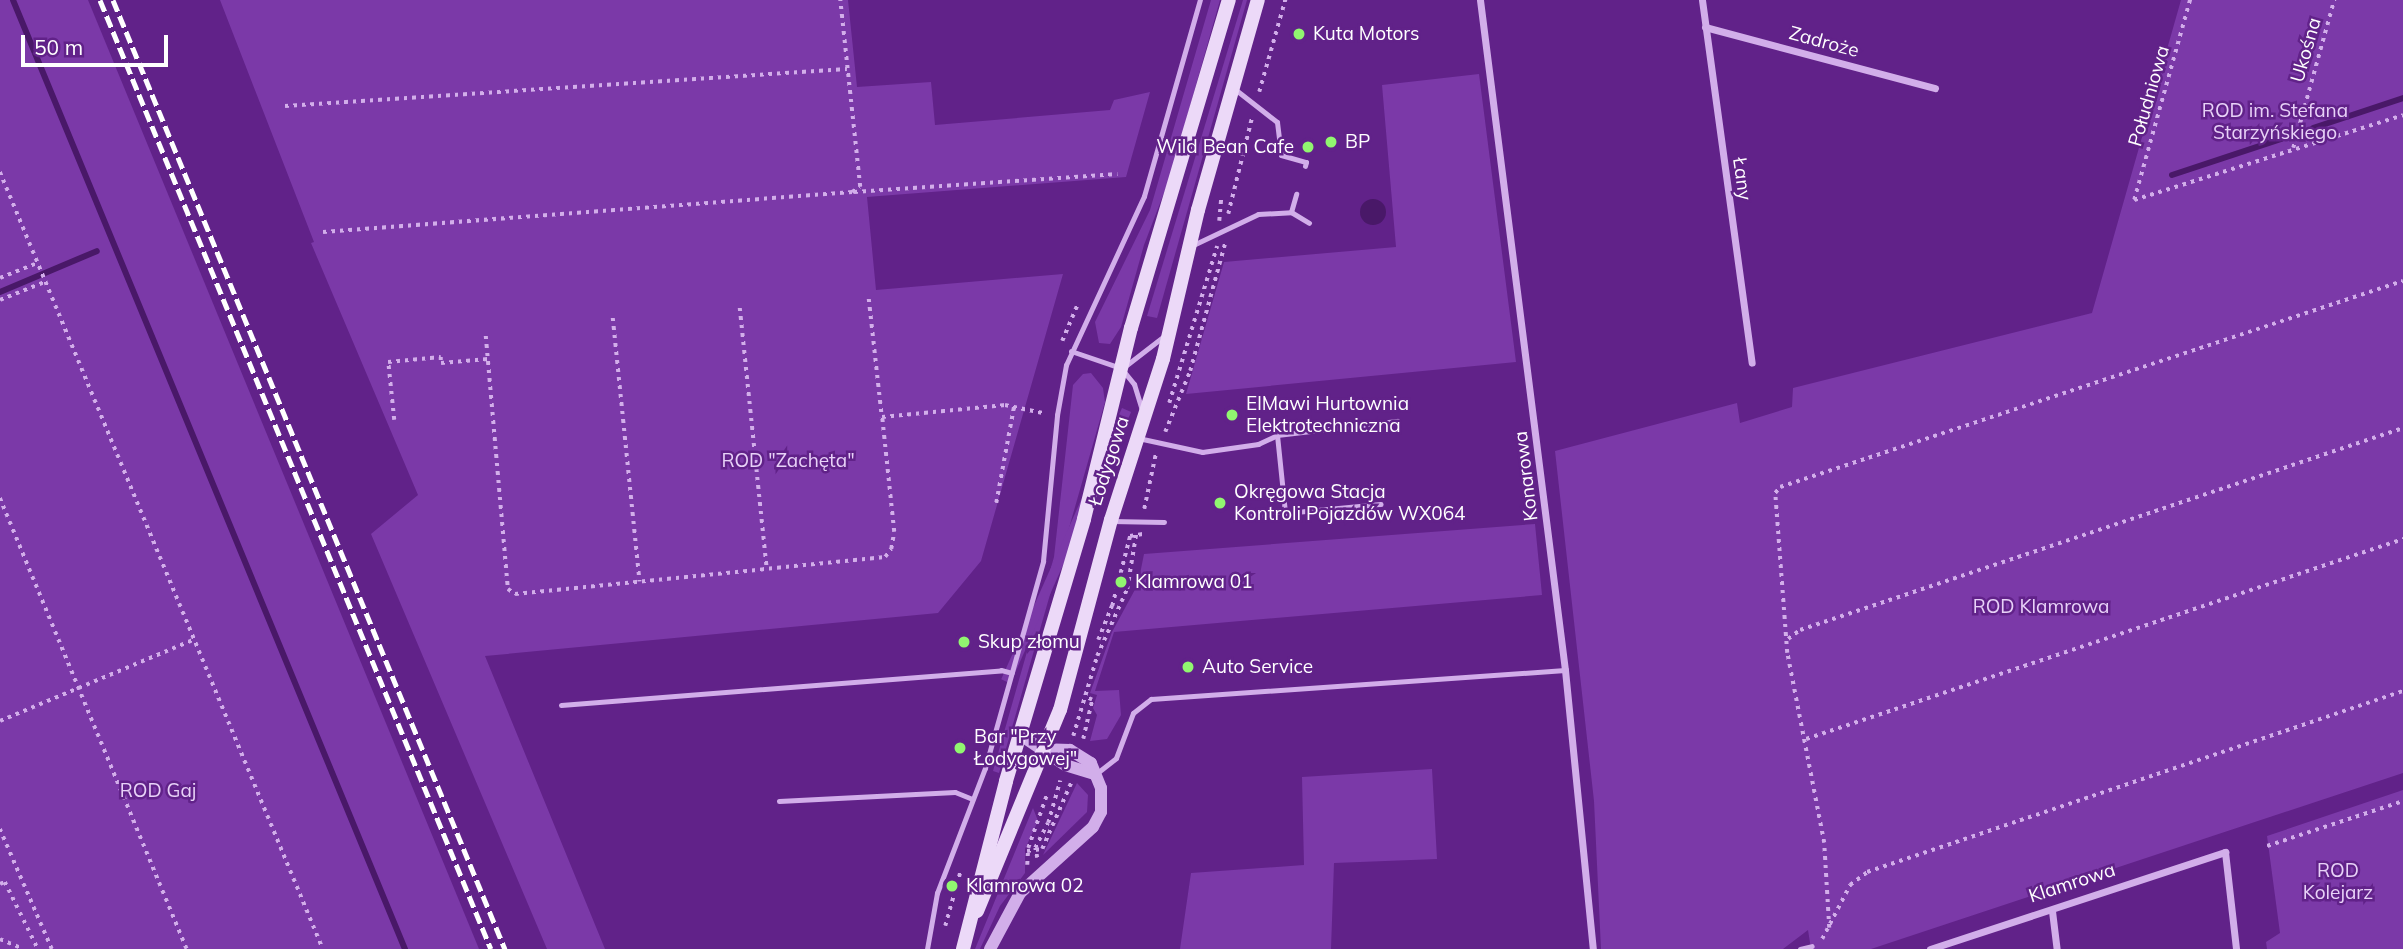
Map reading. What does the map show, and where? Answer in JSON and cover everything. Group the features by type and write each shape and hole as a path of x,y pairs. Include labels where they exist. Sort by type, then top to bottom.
{"main road":[{"name":"Łodygowa","path":"963,949 1006,781 1022,736 1084,519 1121,368 1229,0"},
{"name":"Łodygowa","path":"970,924 996,875 1046,749 1135,437 1171,327 1188,247 1258,0"}],"street":[{"name":"Konarowa","path":"1480,0 1565,670 1593,949"},
{"name":"Łany","path":"1702,0 1752,363"},
{"name":"Zadroże","path":"1705,26 1935,88"},
{"path":"990,949 1010,908 1044,866 1097,820 1103,802 1091,763 1079,754 1046,749 1022,736"},
{"name":"Klamrowa","path":"1930,949 2225,852 2236,949"},
{"path":"2052,911 2057,949"}],"lane":[{"path":"926,949 941,879 972,799 1012,673 1047,543 1057,415 1071,351 1144,196 1200,0"},
{"path":"1233,88 1256,102 1278,122 1281,155 1306,162 1305,166"},
{"path":"1291,212 1296,194"},
{"path":"1188,247 1258,214 1291,212 1309,223"},
{"path":"1121,368 1157,345 1171,327"},
{"path":"1071,351 1121,368 1134,384 1143,416"},
{"path":"1135,437 1202,452 1258,444 1277,435 1397,421"},
{"path":"1277,435 1285,513"},
{"path":"1240,517 1381,504"},
{"path":"1111,520 1164,522"},
{"path":"561,705 1001,670 1012,673"},
{"path":"1094,774 1116,758 1133,713 1151,699 1565,670"},
{"path":"779,801 956,792 972,799"},
{"path":"1800,949 1812,946"}],"path":[{"path":"840,0 860,187 852,192"},
{"path":"1079,688 1112,606 1130,536 1143,536 1146,489 1160,442 1190,371 1227,229 1230,195 1285,0"},
{"name":"Południowa","path":"2190,0 2134,200 2293,148"},
{"name":"Ukośna","path":"2293,148 2334,0"},
{"path":"285,106 847,69"},
{"path":"2293,148 2403,115"},
{"path":"0,172 323,949"},
{"path":"323,232 1117,174"},
{"path":"0,278 37,263"},
{"path":"0,300 47,281"},
{"path":"1829,928 1830,893 1807,739 1788,639 1775,493 1780,487 2403,281"},
{"path":"486,337 508,589 515,594 869,560 884,557 891,549 894,532 869,299"},
{"path":"740,308 767,570"},
{"path":"613,318 640,582"},
{"path":"394,420 388,362 441,357 441,363 488,359"},
{"path":"881,416 1014,405 1057,415"},
{"path":"996,503 1014,405"},
{"path":"1788,639 1800,629 2403,428"},
{"path":"0,498 187,949"},
{"path":"1807,739 2403,539"},
{"path":"0,721 195,639"},
{"path":"1812,946 1829,928 1850,884 1867,872 2403,691"},
{"path":"1077,695 1092,700 1083,740"},
{"path":"1035,850 1061,779"},
{"path":"1027,851 1042,849 1055,827 1071,781"},
{"path":"1037,793 1064,798"},
{"path":"1029,869 1027,851 1047,794"},
{"path":"2267,846 2403,802"},
{"path":"1032,803 1052,809"},
{"path":"0,829 52,949"},
{"path":"1035,850 1044,866"},
{"path":"0,884 5,882 38,949"},
{"path":"0,939 23,949"}],"green space":[{"name":"ROD Gaj","path":"0,0 88,0 479,949 0,949"},
{"name":"ROD \"Zachęta\"","path":"220,0 848,0 857,87 931,82 935,125 1110,110 1114,100 1150,92 1126,177 867,197 876,290 1063,274 981,561 938,613 485,656 605,949 547,949 371,534 418,495 311,243 314,242"},
{"path":"1211,0 1220,0 1170,177 1144,245 1121,327 1110,344 1099,343 1095,322 1150,210"},
{"path":"1243,0 1247,0 1157,318 1147,316"},
{"name":"ROD Klamrowa","path":"2181,0 2403,0 2403,773 1871,949 1811,949 1808,930 1783,949 1601,949 1594,801 1555,451 1737,403 1740,423 1792,407 1793,388 2092,313"},
{"path":"1479,74 1516,362 1186,394 1224,262 1396,247 1382,85"},
{"path":"1091,373 1103,388 1105,402 999,773 993,771 1054,557 1073,385 1083,374"},
{"path":"1122,408 1131,412 1010,683 1001,679"},
{"path":"1535,524 1542,595 1114,632 1095,691 1119,690 1121,715 1107,739 1090,741 1097,715 1093,708 1097,695 1090,693 1112,632 1138,584 1144,554"},
{"path":"1432,769 1437,859 1334,863 1331,949 1180,949 1191,873 1304,865 1302,777"},
{"path":"1077,783 1088,795 1087,812 1043,855"},
{"name":"ROD Kolejarz","path":"2403,790 2403,949 2267,949 2266,942 2280,933 2267,836"},
{"path":"1033,808 1038,821 1025,849 1025,873 1000,906 980,949 975,949"}],"shaded area":[{"path":"1373,199 1382,203 1386,212 1382,221 1373,225 1364,221 1360,212 1364,203"}],"waterway":[{"path":"13,0 405,949"},
{"path":"2313,128 2403,98"},
{"path":"2172,175 2281,139"},
{"path":"0,292 97,251"}],"railway":[{"path":"100,0 491,949"},
{"path":"113,0 505,949"}],"place":[{"name":"Kuta Motors","path":"1299,34"},
{"name":"BP","path":"1331,142"},
{"name":"Wild Bean Cafe","path":"1308,147"},
{"name":"ElMawi Hurtownia Elektrotechniczna","path":"1232,415"},
{"name":"Okręgowa Stacja Kontroli Pojazdów WX064","path":"1220,503"},
{"name":"Klamrowa 01","path":"1121,582"},
{"name":"Skup złomu","path":"964,642"},
{"name":"Auto Service","path":"1188,667"},
{"name":"Bar \"Przy Łodygowej\"","path":"960,748"},
{"name":"Klamrowa 02","path":"952,886"}],"park label":[{"name":"ROD im. Stefana Starzyńskiego","path":"2275,122"}]}
